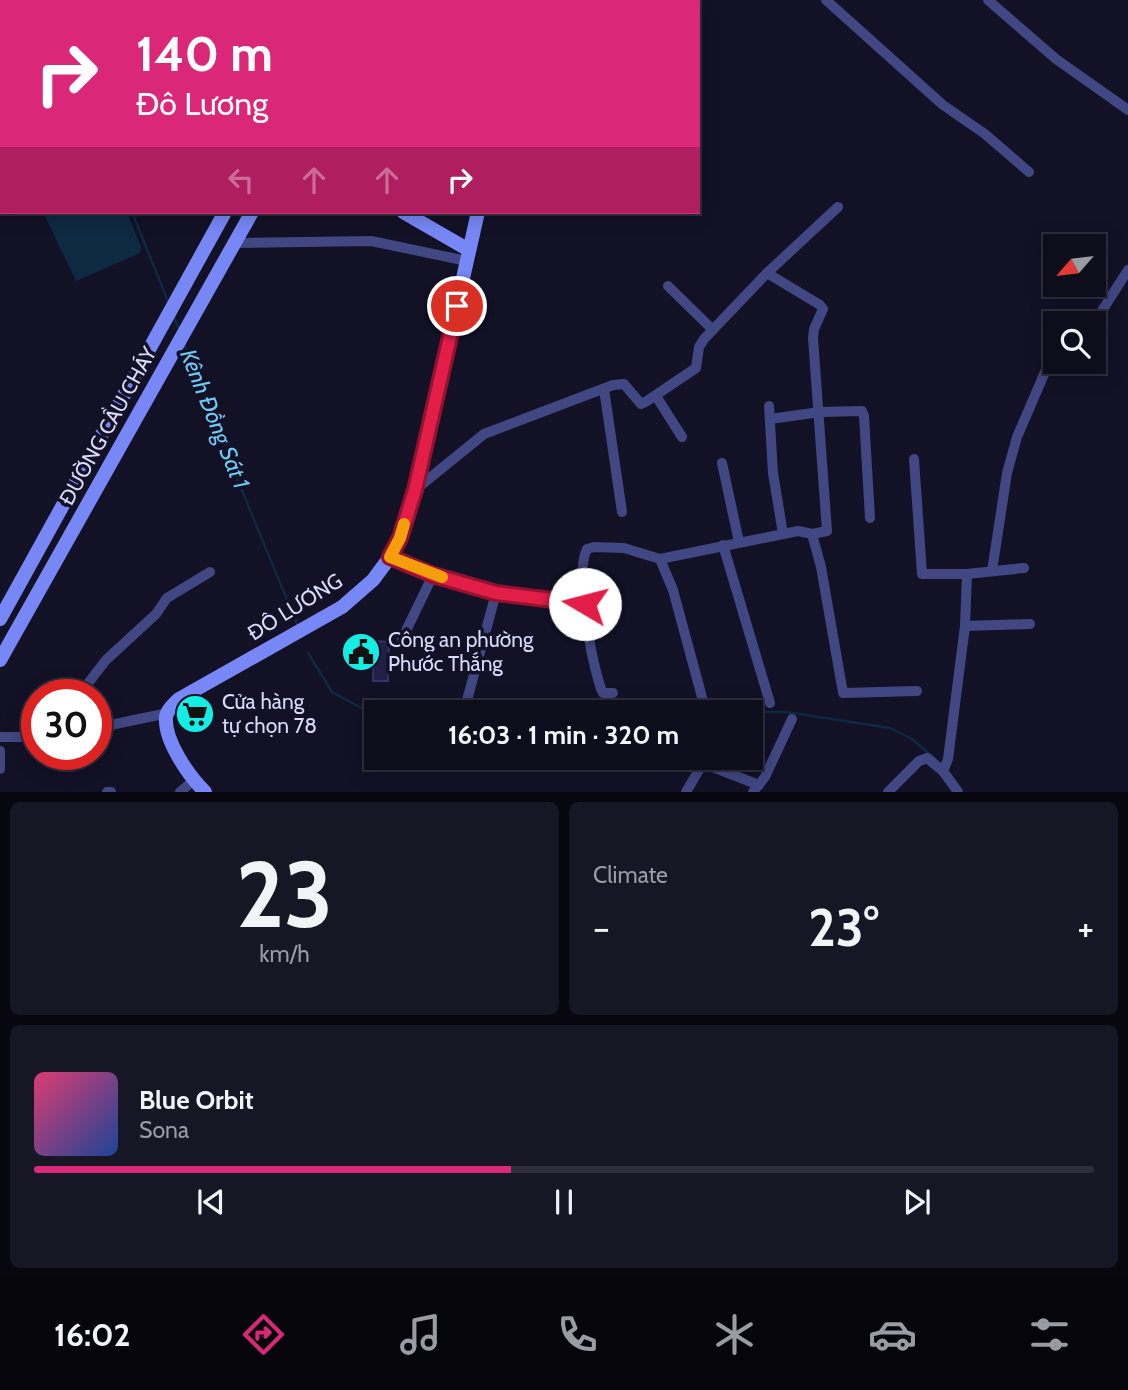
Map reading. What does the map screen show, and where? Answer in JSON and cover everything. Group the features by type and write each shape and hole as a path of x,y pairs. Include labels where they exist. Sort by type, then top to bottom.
{"main road":[{"name":"ĐƯỜNG CẦU CHÁY","path":"0,619 224,214"},
{"name":"ĐƯỜNG CẦU CHÁY","path":"2,653 251,214"},
{"path":"406,214 468,256"},
{"name":"ĐÔ LƯƠNG","path":"168,713 179,699 342,607 373,580 390,557 400,538 415,490 478,214"},
{"path":"168,713 168,733 176,751 205,792"}],"street":[{"path":"826,0 943,105 985,134 1029,172"},
{"path":"989,0 1056,59 1128,110"},
{"path":"415,490 484,434 624,384 641,404 656,396 696,368 699,347 713,330 767,273 838,207"},
{"path":"235,243 371,241 468,256"},
{"path":"1102,311 1128,270"},
{"path":"613,693 603,693 601,689 585,604 581,573 585,554 590,547 624,548 660,559 798,531 825,533 828,524 813,338 822,307 767,273"},
{"path":"667,286 713,330"},
{"path":"992,571 1007,473 1017,437 1044,374"},
{"path":"604,389 622,512"},
{"path":"656,396 682,437"},
{"path":"769,406 773,473 783,534"},
{"path":"770,419 820,412 858,410 863,414 870,518"},
{"path":"914,459 922,574 967,574 1024,568"},
{"path":"722,463 739,542"},
{"path":"812,534 821,567 843,693 917,691"},
{"path":"723,545 770,704"},
{"path":"390,557 433,575 496,593 585,604"},
{"path":"660,559 673,590 703,700"},
{"path":"91,679 106,660 156,614 167,598 210,572"},
{"path":"945,767 965,626 967,574"},
{"path":"402,639 433,575"},
{"path":"467,700 496,593"},
{"path":"965,626 1030,624"},
{"path":"112,725 168,713"},
{"path":"719,770 756,788 765,777 792,719"},
{"path":"0,737 21,737"},
{"path":"0,751 0,769"},
{"path":"888,792 923,758 945,767 958,792"},
{"path":"687,792 696,770"},
{"path":"180,792 194,780"}],"water":[{"path":"44,214 128,214 141,247 140,253 76,281"}],"building":[{"path":"374,641 389,642 388,681 373,681"}],"waterway":[{"name":"Kênh Đồng Sát 1","path":"133,214 169,304"},
{"name":"Kênh Đồng Sát 1","path":"174,317 179,330"},
{"name":"Kênh Đồng Sát 1","path":"184,343 209,411 298,626"},
{"name":"Kênh Đồng Sát 1","path":"308,653 332,692 364,709"},
{"name":"Kênh Đồng Sát 1","path":"763,712 786,712 890,728 912,739 934,758"}],"slow traffic":[{"path":"404,524 390,557 442,577"}],"place":[{"name":"Công an phường Phước Thắng","path":"361,652"},
{"name":"Cửa hàng tự chọn 78","path":"195,714"}],"route":[{"path":"457,306 415,490 400,538 390,557 433,575 496,593 585,604"}]}
